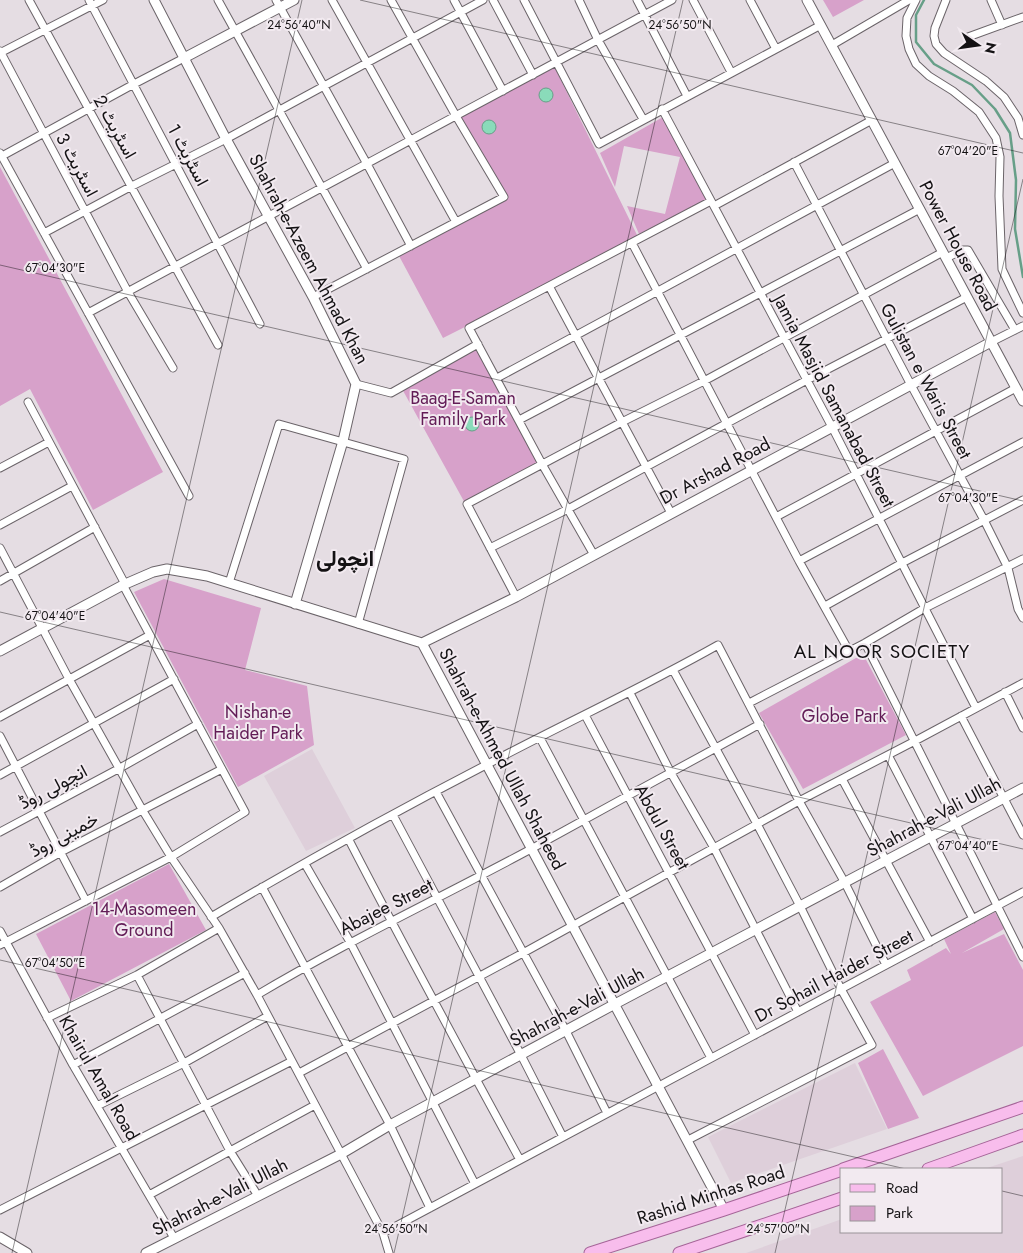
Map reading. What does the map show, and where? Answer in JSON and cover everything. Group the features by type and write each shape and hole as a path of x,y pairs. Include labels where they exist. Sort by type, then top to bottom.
{"main road":[{"name":"Rashid Minhas Road","path":"849,1168 1023,1107"},
{"path":"931,1168 1023,1135"},
{"name":"Rashid Minhas Road","path":"590,1253 840,1171"},
{"path":"679,1253 840,1199"}],"street":[{"name":"اسٹریٹ 2","path":"30,0 130,187 218,345"},
{"path":"0,52 46,30 90,3 103,0"},
{"name":"Shahrah-e-Azeem Ahmad Khan","path":"154,0 226,139 313,296 356,384 343,441 295,604"},
{"path":"218,0 234,32 367,268"},
{"path":"188,496 1,154 234,32 278,4 294,0"},
{"path":"332,0 456,222"},
{"path":"313,296 504,197 391,0"},
{"path":"454,0 503,91"},
{"path":"44,233 226,139 483,0"},
{"path":"493,0 533,75"},
{"path":"524,0 599,144 821,25"},
{"path":"579,0 598,40 643,119"},
{"path":"637,0 688,96"},
{"path":"88,313 672,0"},
{"path":"693,0 731,72"},
{"path":"750,0 776,49"},
{"name":"Power House Road","path":"807,0 1023,401"},
{"path":"832,45 909,0"},
{"path":"916,0 907,18 906,36 916,64 929,76 953,91 980,112 996,138 1000,157 999,196 1002,269 1023,313"},
{"path":"946,0 935,28 936,44 944,53 986,80 1004,97 1018,118 1023,134"},
{"path":"992,0 1002,25"},
{"name":"اسٹریٹ 1","path":"90,3 260,324"},
{"path":"278,4 368,164 411,246"},
{"path":"968,37 1023,17"},
{"name":"اسٹریٹ 3","path":"0,52 128,292 173,368"},
{"name":"Jamia Masjid Samanabad Street","path":"662,109 832,427 976,708"},
{"path":"594,555 542,464 469,328 632,243 794,162 872,120"},
{"name":"Gulistan e Waris Street","path":"794,162 935,432 984,520 1008,568 1023,618"},
{"path":"496,378 895,163"},
{"path":"519,420 681,336 760,292 920,210"},
{"path":"632,243 799,561 849,651"},
{"path":"516,597 467,504 704,381 864,295 944,255 968,250 1015,330"},
{"path":"549,286 671,514"},
{"path":"490,548 568,509 807,380 967,297"},
{"name":"Dr Arshad Road","path":"422,644 516,597 1023,326"},
{"path":"356,384 391,393 478,344"},
{"path":"776,517 1016,388"},
{"path":"3,943 171,857 245,812 28,402"},
{"path":"229,583 279,424 404,459 358,624"},
{"path":"0,468 49,442"},
{"path":"799,561 1023,442"},
{"path":"0,525 72,486"},
{"path":"824,606 1023,500"},
{"path":"0,581 95,527"},
{"path":"0,548 143,811 171,857 219,928 245,973 383,1233 389,1253"},
{"path":"749,703 864,643 925,608 1008,568 1023,558"},
{"name":"Shahrah-e-Ahmed Ullah Shaheed","path":"0,650 124,584 153,572 167,569 207,576 422,644 724,1210"},
{"path":"0,717 150,635"},
{"path":"864,643 1023,957"},
{"path":"211,917 486,764 673,670 718,645 799,801 845,882 886,965"},
{"path":"673,670 757,824 841,990 872,1045 688,1140"},
{"path":"0,775 174,679"},
{"path":"299,1072 1023,682"},
{"path":"630,692 671,773 714,848 798,1012"},
{"path":"1005,692 1023,728"},
{"name":"Abdul Street","path":"585,715 756,1035"},
{"path":"961,716 1023,835"},
{"name":"انچولی روڈ","path":"0,832 198,724"},
{"name":"Abajee Street","path":"257,995 304,966 530,849 760,724"},
{"path":"0,736 86,901"},
{"path":"540,738 711,1058"},
{"path":"888,755 974,919"},
{"name":"خمینی روڈ","path":"0,887 61,852 222,769"},
{"path":"842,779 930,942"},
{"name":"Shahrah-e-Vali Ullah","path":"146,1253 341,1154 390,1125 615,1004 1023,788"},
{"path":"436,792 566,1031 607,1114"},
{"path":"393,815 563,1137"},
{"path":"349,840 391,922 435,1000 520,1160"},
{"path":"305,864 350,942 475,1184"},
{"path":"262,887 390,1125 430,1208"},
{"name":"Dr Sohail Haider Street","path":"383,1233 1023,892"},
{"path":"47,1018 137,974 219,928"},
{"name":"Khairul Amal Road","path":"0,931 3,943 174,1238"},
{"path":"73,1065 245,973"},
{"path":"137,974 230,1151 258,1196"},
{"path":"97,1106 184,1063 268,1016"},
{"path":"0,1210 292,1061"},
{"path":"149,1195 315,1105"},
{"path":"0,1237 28,1253"}],"shaded area":[{"path":"543,88 549,88 553,95 549,102 543,102 539,98 539,92"},
{"path":"486,120 492,120 496,127 492,134 486,134 482,130 482,124"},
{"path":"469,417 475,417 479,424 475,431 469,431 465,427 465,421"},
{"path":"312,749 355,828 306,851 264,776"},
{"path":"855,1063 887,1129 731,1183 708,1137"},
{"path":"1023,1156 1023,1253 746,1253 840,1220 840,1233 1003,1233 1003,1168 987,1168"}],"green space":[{"path":"823,0 864,0 833,17"},
{"path":"554,66 639,239 443,338 398,254 504,197 456,116"},
{"path":"663,117 708,200 639,234 627,206 665,214 680,157 624,146 615,187 600,153"},
{"path":"0,167 163,472 93,510 30,389 0,406"},
{"name":"Baag-E-Saman Family Park","path":"478,344 542,464 466,505 401,387"},
{"name":"Nishan-e Haider Park","path":"164,579 261,608 245,670 307,686 314,745 238,787 134,592"},
{"name":"Globe Park","path":"863,654 906,735 803,789 759,713"},
{"name":"14-Masomeen Ground","path":"169,864 206,930 71,1001 36,934"},
{"path":"995,912 1004,929 962,953 1004,934 1023,970 1023,1046 923,1096 870,1002 911,980 907,970 946,948 951,954 944,939"},
{"path":"883,1049 919,1118 888,1129 858,1063"}],"waterway":[{"path":"924,0 916,15 916,42 934,64 972,85 995,109 1010,133 1016,180 1015,229 1023,277"}],"district":[{"name":"انچولی","path":"345,558"},
{"name":"AL NOOR SOCIETY","path":"882,651"}]}
